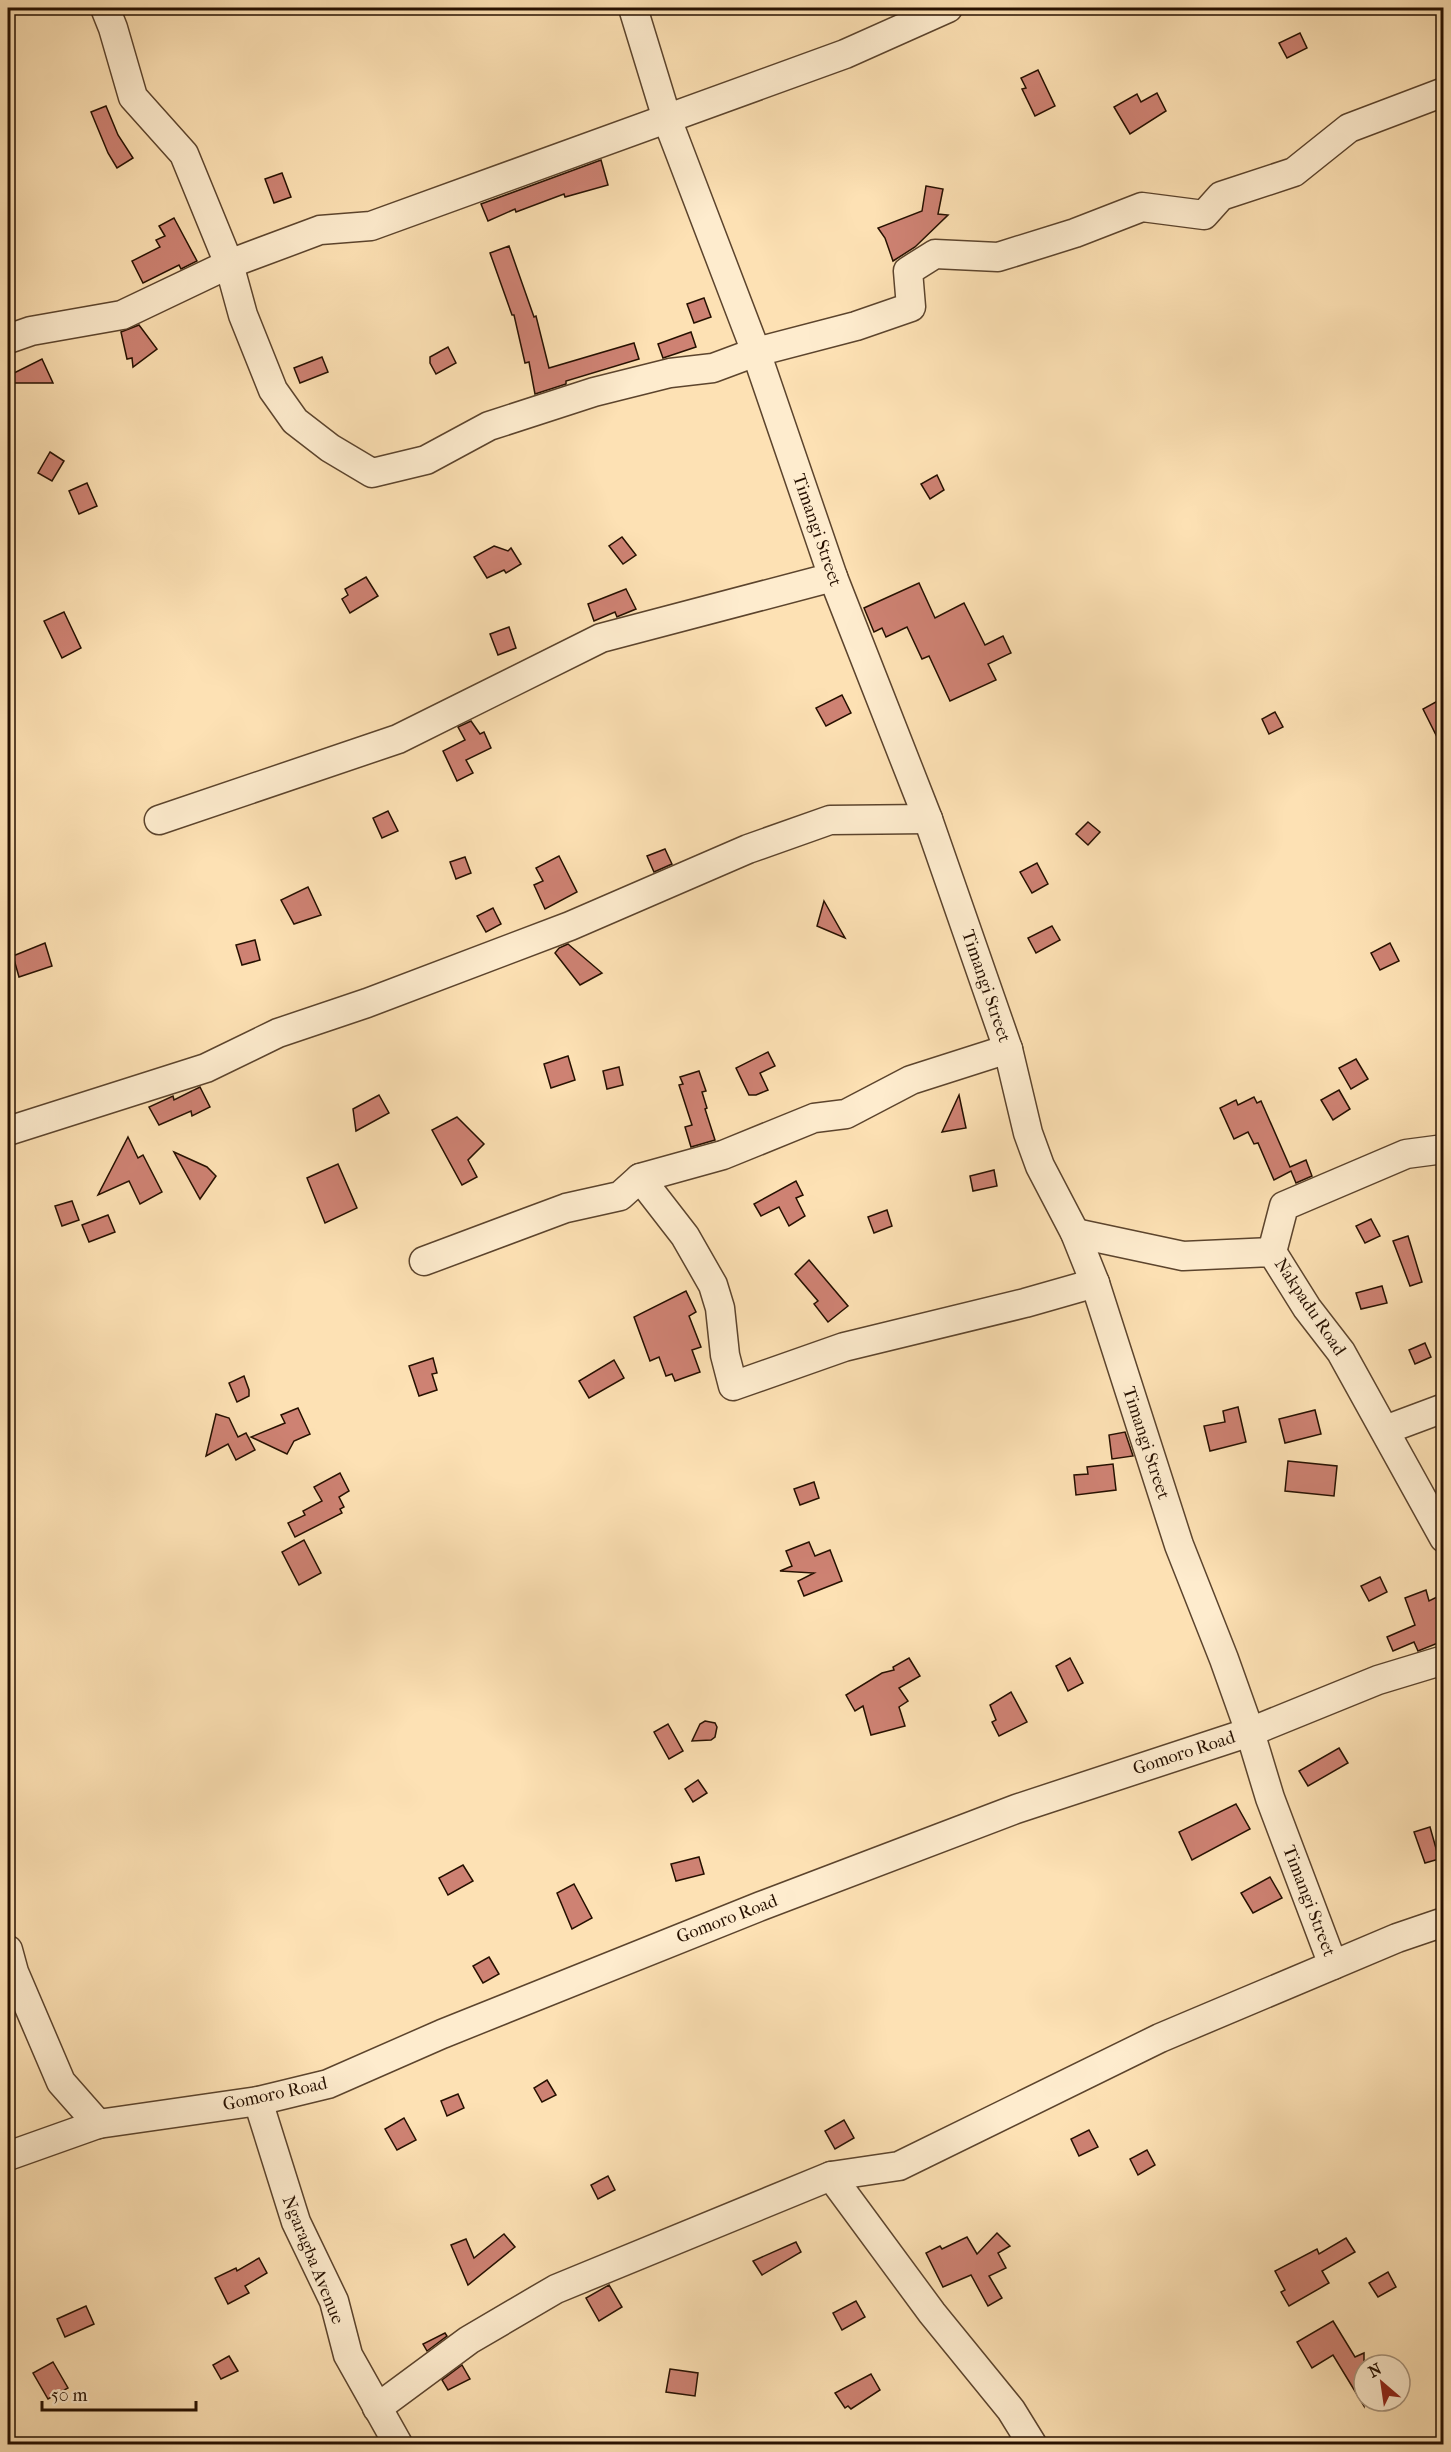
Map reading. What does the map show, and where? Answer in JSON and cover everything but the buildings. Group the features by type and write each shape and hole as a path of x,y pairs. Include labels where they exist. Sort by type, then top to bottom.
{"street":[{"path":"105,8 133,97 184,154 229,264 243,315 273,390 295,420 330,448 372,473 426,460 489,426 594,392 670,374 713,368 756,352 856,326 911,307 908,271 935,254 998,257 1075,233 1142,207 1204,215 1221,196 1294,172 1349,128 1443,92"},
{"name":"Timangi Street","path":"633,8 667,119 756,352 833,577 928,819 1008,1049 1028,1133 1040,1166 1075,1233 1095,1283 1179,1545 1250,1732 1270,1798 1333,1965"},
{"path":"8,339 31,331 122,315 229,264 320,230 371,226 845,54 948,8"},
{"path":"159,820 398,740 601,638 833,577"},
{"path":"8,1131 206,1068 278,1033 367,1003 570,926 748,849 830,820 928,819"},
{"path":"424,1261 566,1208 620,1196 640,1178 723,1155 814,1118 846,1114 911,1080 1008,1049"},
{"path":"1272,1252 1284,1206 1406,1154 1443,1149"},
{"path":"640,1178 686,1236 713,1285 720,1308 725,1355 734,1386 844,1347 1026,1303 1095,1283"},
{"name":"Nakpadu Road","path":"1075,1233 1183,1256 1272,1252 1307,1308 1341,1352 1443,1538"},
{"path":"1385,1430 1443,1408"},
{"name":"Gomoro Road","path":"8,2156 98,2124 258,2102 328,2084 580,1977 760,1906 1016,1809 1250,1732 1377,1680 1443,1660"},
{"path":"377,2408 469,2340 556,2289 831,2176 899,2166 1160,2038 1396,1938 1443,1922"},
{"path":"8,1950 14,1972 61,2082 98,2124"},
{"name":"Ngaragba Avenue","path":"258,2102 296,2222 334,2301 348,2355 398,2445"},
{"path":"831,2176 932,2313 1011,2410 1032,2445"}]}
